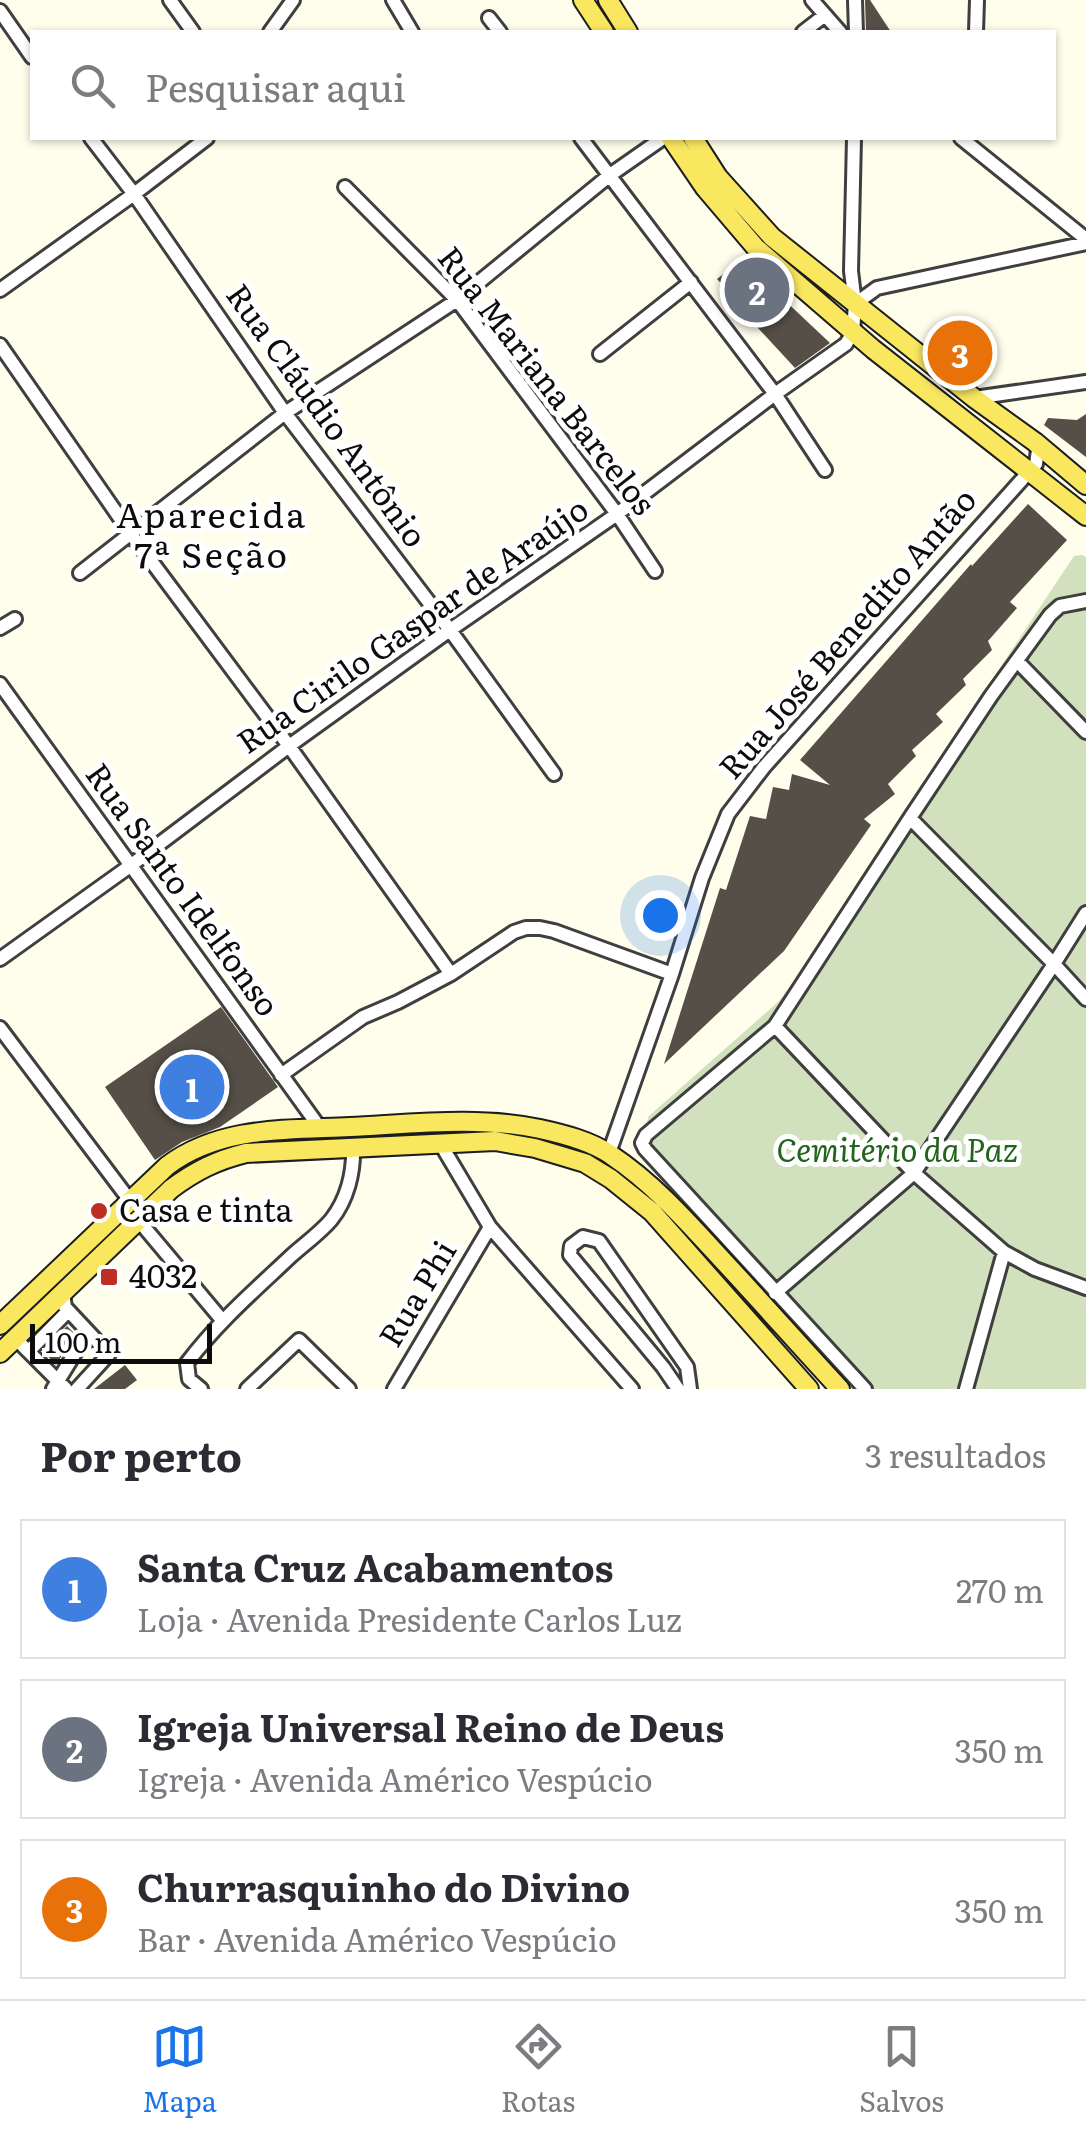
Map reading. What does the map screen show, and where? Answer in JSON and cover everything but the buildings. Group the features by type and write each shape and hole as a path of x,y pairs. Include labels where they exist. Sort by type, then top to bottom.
{"main road":[{"path":"583,0 603,30"},
{"path":"608,0 627,30"},
{"path":"669,140 756,248 853,332 1086,516"},
{"path":"694,140 718,177 772,237 1086,485"},
{"path":"0,1325 167,1166 202,1145 234,1134 494,1122 539,1129 609,1153 667,1200 840,1389"},
{"path":"0,1354 22,1345 171,1190 190,1175 227,1158 246,1153 495,1141 585,1163 612,1179 652,1212 809,1389"}],"street":[{"path":"170,0 192,30"},
{"path":"271,30 293,0"},
{"path":"393,0 411,30"},
{"path":"812,0 838,30"},
{"path":"856,0 856,30"},
{"path":"976,30 978,0"},
{"path":"0,11 30,54"},
{"path":"806,30 826,15"},
{"path":"489,18 498,30"},
{"name":"Rua Cláudio Antônio","path":"93,140 134,194 284,414 450,630 554,774"},
{"path":"0,290 204,140"},
{"path":"583,140 774,394 825,470"},
{"path":"80,572 284,414 457,300 610,175 664,140"},
{"path":"853,332 854,140"},
{"path":"968,140 1086,241"},
{"name":"Rua Mariana Barcelos","path":"345,188 457,300 655,571"},
{"path":"855,304 877,288 1086,241"},
{"path":"600,354 691,282"},
{"name":"Rua Cirilo Gaspar de Araújo","path":"0,959 289,746 617,514 846,344 853,332"},
{"path":"0,345 131,534 452,974"},
{"path":"974,398 1086,382"},
{"name":"Rua José Benedito Antão","path":"609,1153 702,878 728,814 764,767 1036,464 1035,442"},
{"path":"866,1389 642,1143 646,1135 775,1026 991,696 1050,615 1060,606 1086,601"},
{"path":"0,628 16,618"},
{"path":"1018,661 1086,732"},
{"name":"Rua Santo Idelfonso","path":"0,684 320,1128"},
{"path":"910,818 1086,999"},
{"path":"775,1293 914,1173 1086,913"},
{"path":"281,1075 363,1016 452,974 526,928 540,928 672,974"},
{"path":"775,1026 914,1173 1004,1252 1035,1269 1086,1288"},
{"path":"0,1028 131,1202"},
{"path":"440,1143 490,1226 632,1389"},
{"path":"201,1389 190,1378 187,1362 222,1320 331,1220 350,1181 353,1147"},
{"path":"139,1222 222,1320"},
{"name":"Rua Phi","path":"394,1389 490,1226"},
{"path":"678,1389 570,1256 571,1246 584,1237 599,1241 687,1368 688,1389"},
{"path":"966,1389 1004,1252"},
{"path":"65,1302 109,1354 77,1389"},
{"path":"640,1340 658,1328"},
{"path":"22,1345 59,1386 88,1332"},
{"path":"248,1389 299,1340 349,1389"}],"green space":[{"name":"Cemitério da Paz","path":"1074,556 1086,557 1086,1389 870,1389 636,1150 649,1116 778,1002 802,972"}],"place":[{"name":"Igreja Universal Reino de Deus","path":"757,290"},
{"name":"Churrasquinho do Divino","path":"960,353"},
{"name":"Santa Cruz Acabamentos","path":"192,1087"},
{"name":"Casa e tinta","path":"99,1211"},
{"name":"4032","path":"109,1277"}],"district":[{"name":"Aparecida 7ª Seção","path":"212,536"}]}
